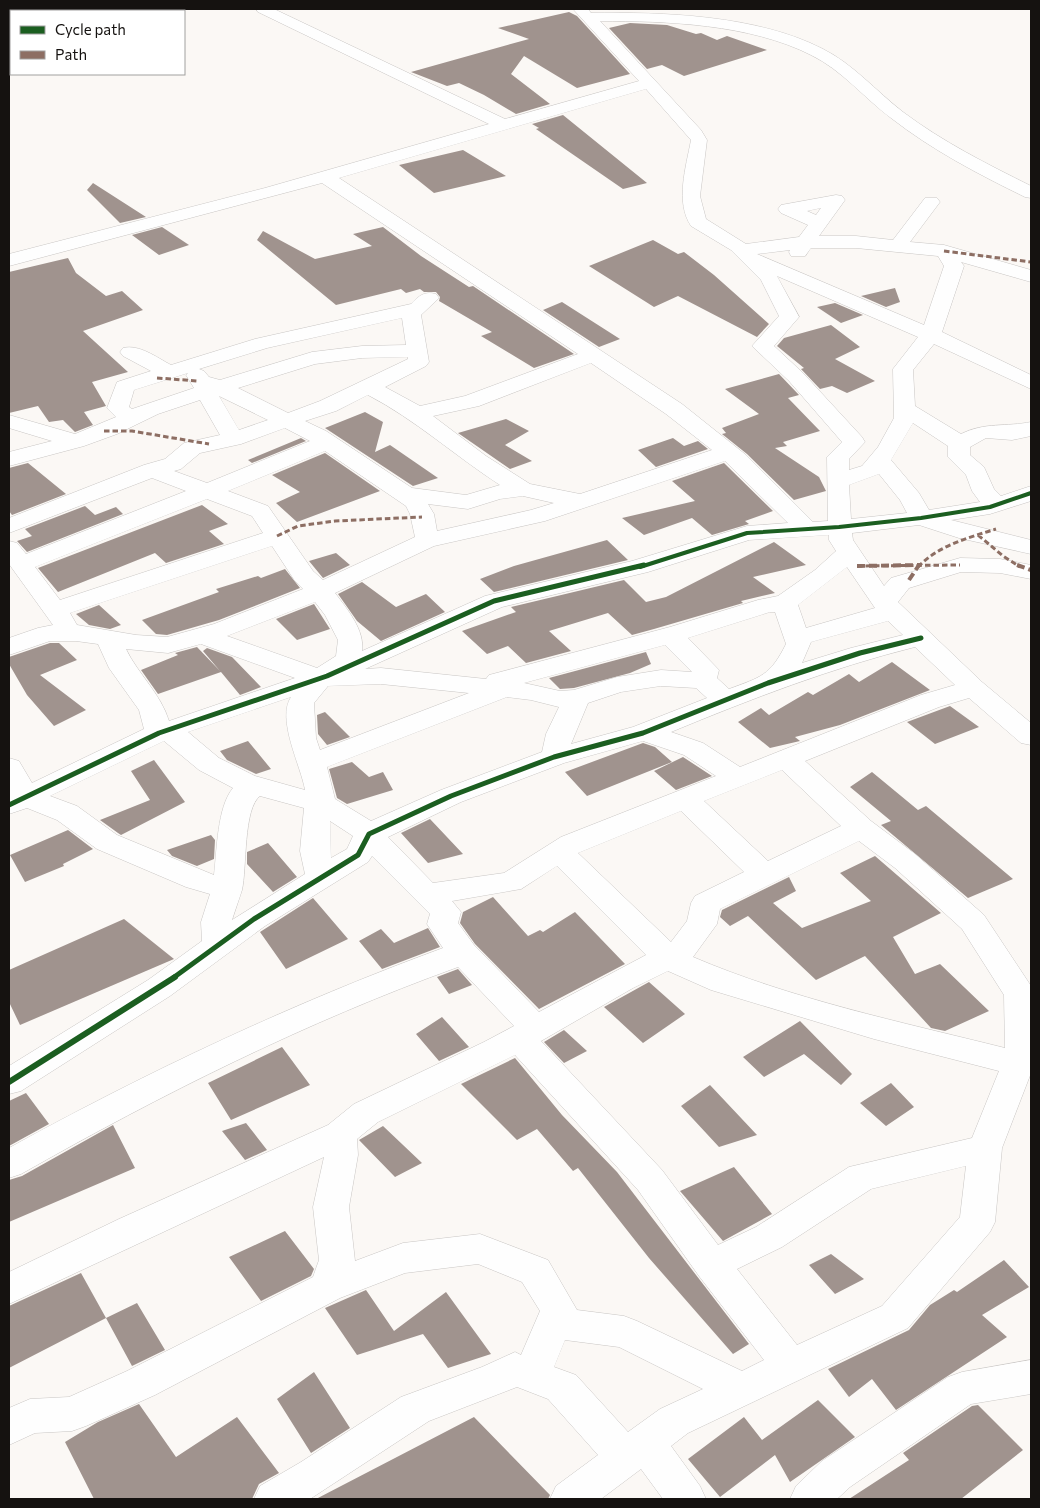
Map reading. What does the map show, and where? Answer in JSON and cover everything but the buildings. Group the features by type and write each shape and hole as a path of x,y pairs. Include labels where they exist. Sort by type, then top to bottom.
{"street":[{"path":"263,9 504,125"},
{"path":"584,13 694,130 699,140 692,196 698,222 745,254 896,322 931,335 1031,384"},
{"path":"584,13 693,20 739,27 791,42 822,54 896,115 933,141 1031,193"},
{"path":"9,260 324,177 650,83"},
{"path":"324,177 674,409 729,452 807,529"},
{"path":"897,247 932,202"},
{"path":"784,272 820,222"},
{"path":"745,254 806,242 856,242 944,252 1031,276"},
{"path":"838,481 870,471 888,449 905,418 903,369 931,335 954,266 944,252"},
{"path":"745,254 769,278 789,317 762,346 796,377 854,442 838,457 839,527 841,540 889,607 973,688 1031,737"},
{"path":"9,459 76,441 184,398 205,381 262,343 424,303 411,314 419,362 328,406 233,439 192,448 173,464 152,470 9,526"},
{"path":"130,418 118,408 124,386 161,373 205,381 235,381 312,358 362,352 416,351"},
{"path":"130,352 161,373 184,398 222,419"},
{"path":"416,413 471,401 594,355"},
{"path":"205,381 233,439"},
{"path":"205,381 288,420 327,442 405,494 416,502 422,514 427,540"},
{"path":"368,386 416,413 478,461 522,490"},
{"path":"905,408 944,432 959,444"},
{"path":"9,421 76,441"},
{"path":"959,444 986,432 1012,433 1031,429"},
{"path":"76,633 54,610 15,556 207,491 327,442"},
{"path":"209,444 256,471"},
{"path":"959,444 959,457 976,472 983,491 997,505"},
{"path":"9,646 47,633 76,633 168,646 254,617 320,591 427,540 537,516 729,452"},
{"path":"879,460 911,498 921,518 967,533 1031,547"},
{"path":"152,470 260,511 304,576 320,591 337,612 351,640 348,659 320,678 301,702 302,738 319,783 321,798 316,814 315,851 321,877"},
{"path":"405,494 468,502 497,492 522,490 580,501"},
{"path":"17,801 164,732 320,678 494,601 639,567 747,533 839,527 921,518 997,505 1031,493"},
{"path":"54,610 139,580 194,565 277,536"},
{"path":"469,686 526,675 670,635 768,605 785,603 824,575 849,552"},
{"path":"797,638 825,632 889,607 900,584 960,565 1000,566 1031,572"},
{"path":"774,681 789,664 799,644 785,603"},
{"path":"254,617 268,658 272,695"},
{"path":"201,635 320,678 381,676 531,692 560,699 577,698 617,685 661,678 702,680 726,701"},
{"path":"670,635 706,670 702,680"},
{"path":"108,638 122,668 152,709 164,732 209,764 256,785 320,803 352,821 369,834 392,862 446,912 442,924 462,953 650,1180 712,1265 792,1366"},
{"path":"9,1082 158,988 254,919 358,855 369,834 452,796 554,757 643,733 774,681 860,652 921,638"},
{"path":"634,683 650,669 651,657 641,643"},
{"path":"427,894 511,882 571,844 930,701 973,688"},
{"path":"312,763 503,690"},
{"path":"554,757 568,714 577,698"},
{"path":"643,733 674,740 712,757 737,779"},
{"path":"570,1499 674,1421 896,1317 977,1222 985,1148 1026,1050 1020,994 973,922 905,861 861,828 787,759"},
{"path":"9,768 17,801"},
{"path":"218,945 216,922 227,889 235,820 242,796 256,785"},
{"path":"685,799 765,874"},
{"path":"17,801 67,812 107,842 196,880 227,889"},
{"path":"9,1289 132,1229 340,1134 366,1113 415,1091 527,1033 622,980 680,952 702,924 706,902 861,828"},
{"path":"559,851 668,958 722,982 874,1027 1005,1060 1026,1050"},
{"path":"9,1164 255,1037 334,1002 462,953"},
{"path":"327,1287 337,1260 331,1206 341,1155 340,1134"},
{"path":"712,1265 769,1237 862,1177 985,1148"},
{"path":"9,1428 30,1416 72,1414 141,1383 327,1287 403,1258 480,1249 535,1271 559,1310 531,1375"},
{"path":"553,1323 624,1332 740,1389"},
{"path":"274,1499 315,1475 415,1409 496,1379 515,1369 562,1387 635,1450 686,1499"},
{"path":"810,1499 836,1474 962,1389 1031,1378"}],"marked path":[{"path":"944,251 1031,262"},
{"path":"157,378 198,381"},
{"path":"104,431 132,431 209,444"},
{"path":"277,536 298,526 335,521 422,517"},
{"path":"909,580 924,560 935,552 959,541 996,529"},
{"path":"978,535 1010,561 1031,570"},
{"path":"857,566 960,565"}],"cycle path":[{"path":"9,805 159,733 327,676 494,601 639,567 747,533 839,527 921,518 990,507 1031,493"},
{"path":"9,1082 159,988 254,919 358,855 369,834 451,796 554,757 643,733 768,683 860,653 921,638"}]}
